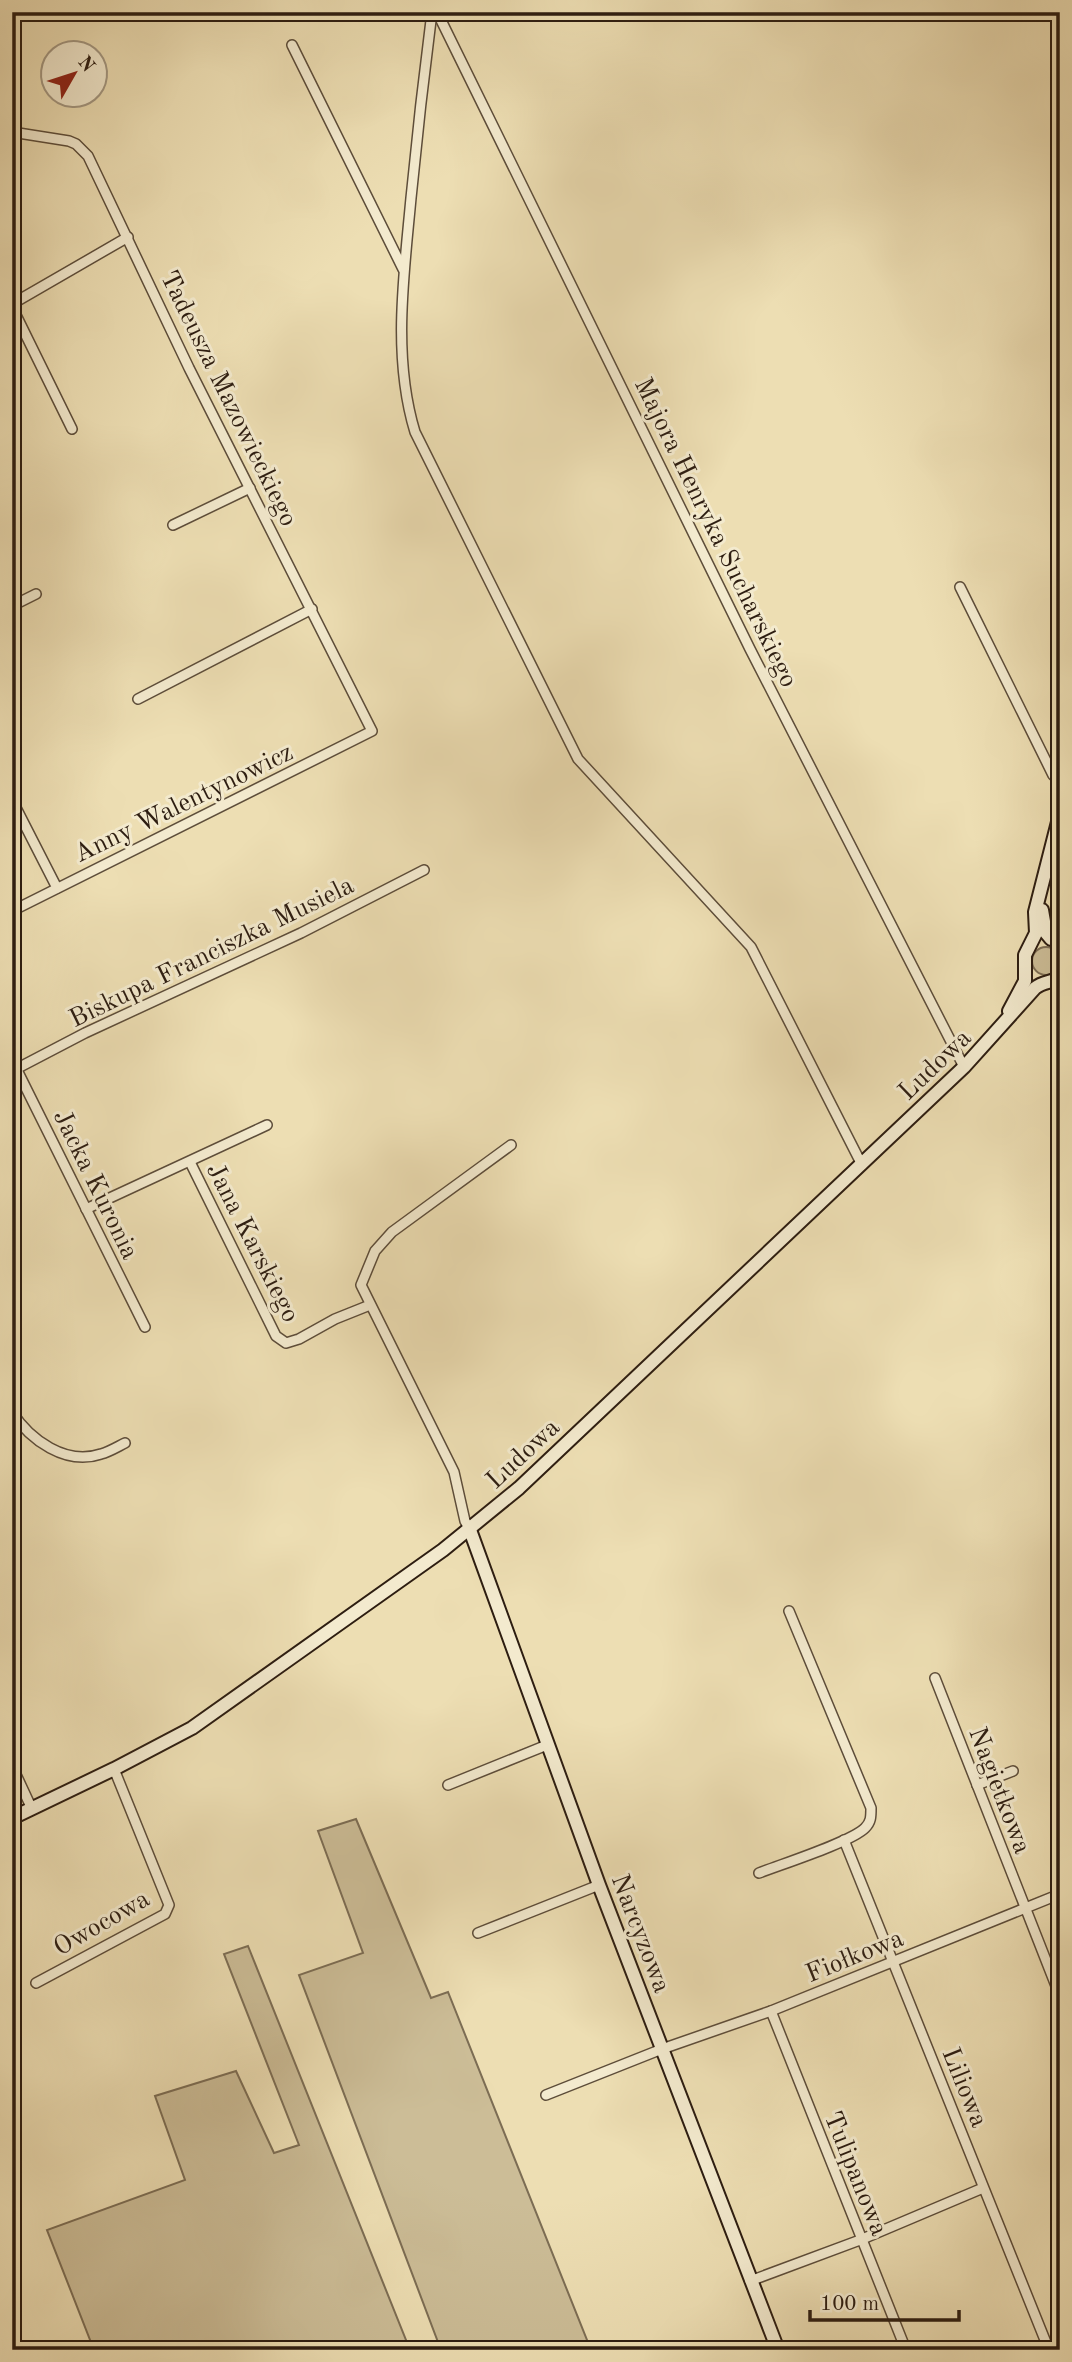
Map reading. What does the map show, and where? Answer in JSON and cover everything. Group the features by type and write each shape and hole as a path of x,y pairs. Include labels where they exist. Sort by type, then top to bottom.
{"main road":[{"name":"Ludowa","path":"997,1033 1025,981 1025,955 1036,933 1035,912 1060,814"},
{"path":"1041,893 1044,924 1056,942"},
{"path":"1031,945 1041,939 1056,942"},
{"path":"1026,968 1032,978 1044,982"},
{"name":"Ludowa","path":"12,1818 192,1728 470,1530 519,1488 964,1067 1035,988 1060,977"},
{"name":"Narcyzowa","path":"470,1530 599,1885 778,2350"}],"street":[{"path":"435,12 404,271 402,344 415,432 574,753 755,953 862,1164"},
{"name":"Majora Henryka Sucharskiego","path":"435,12 750,649 964,1067"},
{"path":"292,44 404,271"},
{"name":"Tadeusza Mazowieckiego","path":"12,132 69,141 88,156 189,368 372,731"},
{"path":"72,429 12,305 128,237"},
{"path":"173,525 250,488"},
{"path":"960,587 1053,775 1060,782"},
{"path":"12,606 36,594"},
{"path":"138,699 312,609"},
{"name":"Anny Walentynowicz","path":"12,911 372,731"},
{"path":"12,800 57,888"},
{"name":"Biskupa Franciszka Musiela","path":"14,1065 301,933 424,870"},
{"name":"Jacka Kuronia","path":"14,1065 145,1327"},
{"path":"86,1209 267,1125"},
{"path":"470,1530 465,1521 454,1472 361,1285 370,1261 392,1232 511,1145"},
{"name":"Jana Karskiego","path":"190,1162 281,1341 286,1343 299,1339 335,1319 370,1306"},
{"path":"12,1412 41,1443 59,1452 89,1457 125,1443"},
{"path":"759,1873 844,1840 864,1830 871,1821 871,1808 789,1611"},
{"name":"Nagietkowa","path":"935,1678 1060,1996"},
{"path":"448,1784 547,1745"},
{"path":"12,1766 32,1808"},
{"name":"Owocowa","path":"36,1983 165,1914 169,1905 114,1769"},
{"path":"977,1785 1013,1771"},
{"name":"Liliowa","path":"844,1840 1049,2350"},
{"path":"478,1933 599,1885"},
{"name":"Fiołkowa","path":"546,2095 662,2049 771,2011 1060,1894"},
{"name":"Tulipanowa","path":"771,2011 906,2350"},
{"path":"750,2281 860,2240 984,2188"}],"shaded area":[{"path":"1046,947 1056,951 1060,961 1056,971 1046,975 1036,971 1032,961 1036,951"},
{"path":"356,1819 431,1998 448,1992 591,2350 441,2350 299,1975 363,1953 318,1831"},
{"path":"248,1946 410,2350 94,2350 47,2230 185,2180 155,2096 236,2071 274,2153 299,2145 224,1954"}]}
